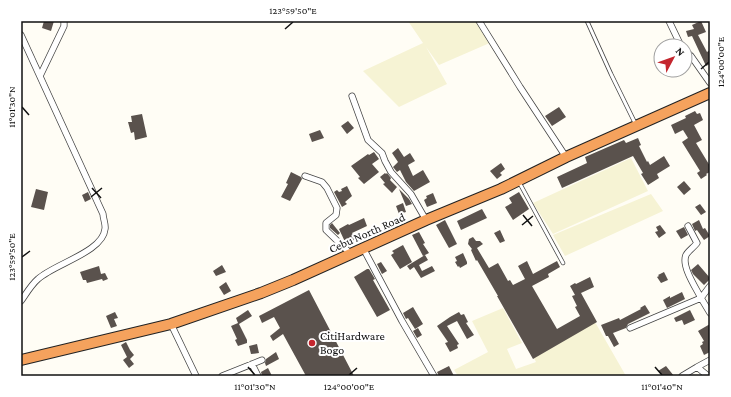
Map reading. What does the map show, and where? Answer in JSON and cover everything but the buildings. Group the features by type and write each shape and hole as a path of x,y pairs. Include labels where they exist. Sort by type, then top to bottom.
{"highway":[{"name":"Cebu North Road","path":"21,360 171,324 261,293 426,220 501,189 566,157 710,93"}],"street":[{"path":"40,76 64,26 64,21"},
{"path":"479,21 566,157"},
{"path":"669,21 677,38"},
{"path":"21,34 102,214 105,229 100,241 82,255 56,267 38,279 21,302"},
{"path":"693,59 710,83"},
{"path":"352,96 368,140 382,153 390,172 411,194 426,220"},
{"path":"306,176 322,182 327,188 337,208 336,215 326,223 326,230 351,254"},
{"path":"688,226 697,243 686,255 685,260 687,270 710,313"},
{"path":"364,248 402,321 434,376"},
{"path":"630,328 701,298 710,286"},
{"path":"171,324 196,376"},
{"path":"222,376 262,360"},
{"path":"682,376 710,360"},
{"path":"252,364 258,376"},
{"path":"697,367 708,376"}],"lane":[{"path":"587,21 637,126"},
{"path":"518,180 563,263"}],"shaded area":[{"path":"408,21 475,21 492,42 439,65 426,47 447,84 399,107 363,71 423,43"},
{"path":"631,158 648,191 553,234 533,203"},
{"path":"651,194 663,211 565,256 553,235"},
{"path":"503,308 522,343 507,349 516,369 536,362 534,358 595,322 626,376 458,376 454,370 488,352 472,321"}],"place":[{"name":"CitiHardware Bogo","path":"312,343"}]}
